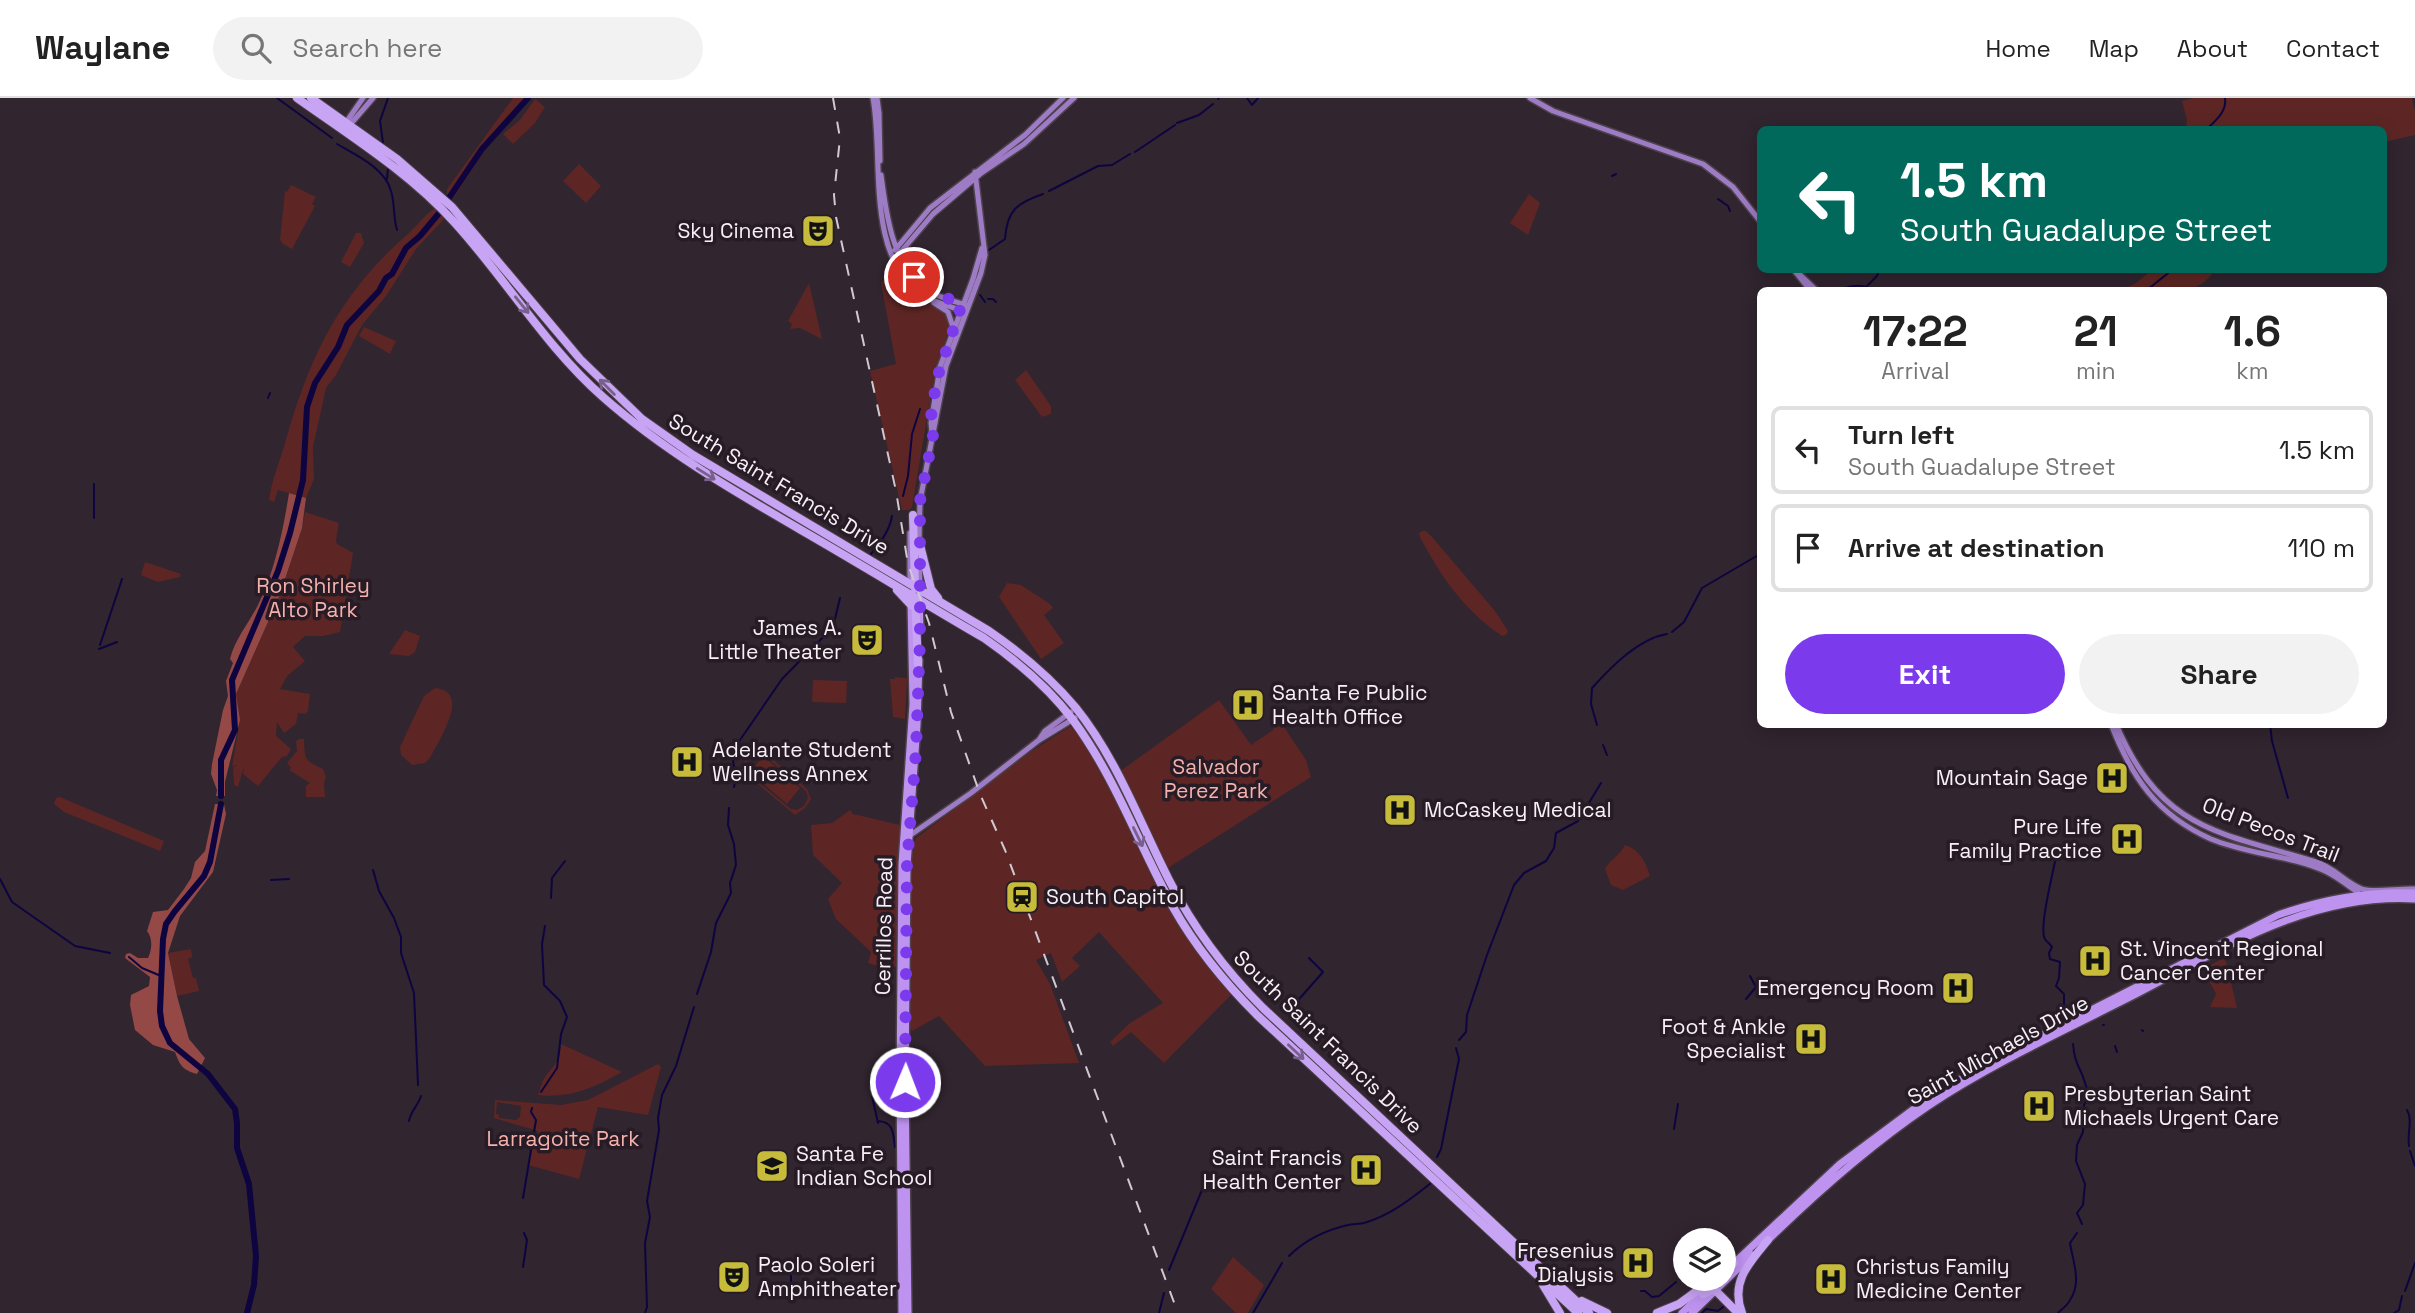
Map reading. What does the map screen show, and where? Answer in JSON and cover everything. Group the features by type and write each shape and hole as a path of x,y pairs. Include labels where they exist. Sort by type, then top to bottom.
{"highway":[{"path":"297,98 397,159 432,194"},
{"path":"311,98 346,126"},
{"name":"South Saint Francis Drive","path":"432,194 568,361 622,414 690,464 854,562 914,593 951,608 1021,654 1048,678 1108,755 1189,916 1210,948 1237,981 1589,1313"},
{"name":"South Saint Francis Drive","path":"432,194 472,229 580,359 642,419 693,455 895,575 933,608 1004,652 1074,714 1178,915 1222,977 1258,1016 1578,1313"},
{"path":"913,515 918,664"},
{"path":"919,541 931,589 951,608"},
{"path":"895,575 903,576 909,565"},
{"path":"1740,1313 1739,1281 1747,1266 1768,1240"},
{"path":"1528,1266 1549,1293 1560,1313"},
{"path":"1559,1285 1587,1304 1607,1313"},
{"path":"1657,1313 1697,1291"},
{"path":"1702,1294 1707,1291"},
{"path":"1716,1291 1740,1313"}],"main road":[{"path":"346,126 363,98"},
{"path":"346,126 373,98"},
{"path":"874,98 879,113 883,186 895,254 922,286 963,307"},
{"path":"874,98 879,196 895,254 904,275 920,293 948,312 953,328"},
{"path":"895,254 930,208 1024,144 1063,98"},
{"path":"895,254 926,219 1072,98"},
{"path":"1530,98 1553,111 1703,164 1730,184 1757,216"},
{"path":"1012,152 1025,135"},
{"name":"Cerrillos Road","path":"912,773 914,593 920,501 946,366 983,243 976,175"},
{"path":"943,205 969,187 977,192"},
{"path":"1798,273 1813,287"},
{"path":"920,293 963,307"},
{"name":"Cerrillos Road","path":"933,436 930,423 937,378 953,328 963,307"},
{"name":"Cerrillos Road","path":"914,593 909,565 913,515 915,506 920,501"},
{"name":"Cerrillos Road","path":"902,1313 900,1081 907,836 918,664"},
{"path":"907,836 971,793 1039,740 1045,731 1074,714"},
{"name":"Old Pecos Trail","path":"2115,728 2123,757 2157,802 2176,818 2212,839 2314,867 2336,877 2371,900 2415,899"},
{"name":"Old Pecos Trail","path":"2116,728 2152,787 2198,824 2245,843 2319,863 2364,890 2415,891"},
{"name":"Cerrillos Road","path":"907,836 905,1082 908,1313"},
{"path":"2333,899 2342,894 2345,888 2336,877"},
{"name":"Saint Michaels Drive","path":"1736,1271 1823,1188 1887,1135 1939,1100 2081,1014 2278,915 2359,894 2415,891"},
{"name":"Saint Michaels Drive","path":"1736,1261 1810,1191 1884,1129 1958,1080 2288,918 2324,907 2371,900"},
{"path":"2090,1017 2094,1011 2119,995"},
{"path":"1682,1313 1705,1291"},
{"name":"Saint Michaels Drive","path":"1692,1313 1716,1291"}],"green space":[{"path":"513,98 531,98 489,144 453,199 447,194 447,189"},
{"path":"2193,98 2412,98 2415,135 2387,141 2387,126 2186,126 2182,101"},
{"path":"535,99 545,107 535,123 513,144 503,134 520,120"},
{"path":"579,164 601,186 586,203 563,181"},
{"path":"291,185 316,197 312,204 315,206 292,249 280,240 285,191 287,192"},
{"path":"1529,194 1540,203 1528,235 1510,223"},
{"path":"437,208 444,219 416,249 386,296 362,325 336,375 326,388 313,447 314,479 306,498 278,490 274,502 269,500 305,382 330,328 364,279 426,215"},
{"path":"356,233 361,233 364,243 350,267 341,262"},
{"path":"892,266 914,292 945,313 950,326 934,377 912,507 909,510 902,510 870,371 896,364 881,283"},
{"path":"2148,273 2212,273 2207,280 2194,287 2127,287"},
{"path":"809,283 822,339 800,328 790,329 792,324 788,321"},
{"path":"364,327 396,341 390,354 359,336"},
{"path":"1026,370 1051,406 1051,414 1042,417 1015,380"},
{"name":"Ron Shirley Alto Park","path":"305,512 339,523 337,544 353,553 340,632 305,636 293,647 305,661 287,676 280,689 310,694 308,711 305,714 298,713 296,724 284,733 277,722 276,736 291,749 287,756 282,757 258,786 243,774 244,766 238,787 234,785 233,767 238,765 232,766 240,720 236,694 279,597"},
{"path":"1422,531 1432,537 1495,611 1508,631 1506,635 1502,636 1488,626 1455,592 1420,537 1419,533"},
{"path":"145,562 181,574 180,577 158,582 141,575"},
{"path":"1007,583 1021,585 1053,608 1044,615 1064,643 1041,659 999,597"},
{"path":"405,630 420,636 415,652 409,656 389,654"},
{"path":"907,678 905,719 893,717 890,679"},
{"path":"813,680 847,681 846,703 812,702"},
{"path":"435,688 446,691 451,698 450,717 430,758 425,763 412,765 401,755 400,747 424,696"},
{"name":"Salvador Perez Park","path":"1219,700 1251,745 1282,724 1306,760 1311,777 1168,868 1128,793 1118,800 1152,876 1233,993 1164,1063 1131,1032 1113,1046 1110,1042 1130,1023 1163,1003 1099,932 1072,958 1080,966 1062,982 1051,953 1036,960 1050,984 1079,1063 985,1066 939,1016 912,1031 908,1025 910,859 916,838 1032,751 1069,727 1074,727 1108,780"},
{"path":"304,739 307,758 323,769 326,777 325,797 306,797 306,786 310,783 289,770 291,768 287,763 297,751 296,741"},
{"path":"755,751 764,752 807,789 811,799 805,808 795,815 740,769 747,757","holes":["755,753 763,754 806,791 808,798 804,806 797,810 791,809 746,772 747,760"]},
{"path":"763,756 800,788 787,804 750,772"},
{"path":"60,797 164,841 160,851 64,812 54,804 56,798"},
{"path":"850,810 853,814 900,825 896,967 881,967 868,963 871,952 836,919 828,899 842,883 813,855 811,825 832,823"},
{"path":"1625,845 1641,857 1650,876 1623,890 1611,885 1605,869"},
{"path":"191,949 192,957 188,959 199,991 177,996 168,953"},
{"path":"2222,959 2226,961 2237,1008 2210,1007 2216,994 2203,969"},
{"name":"Larragoite Park","path":"561,1044 622,1072 582,1091 538,1095 545,1077 558,1059"},
{"name":"Larragoite Park","path":"658,1064 661,1067 648,1115 598,1107 579,1179 528,1165 538,1131 494,1118 495,1100 561,1105 588,1100","holes":["497,1102 521,1106 520,1117 516,1120 499,1118 496,1114"]},
{"path":"1233,1257 1264,1285 1248,1313 1236,1313 1211,1289"}],"shaded area":[{"path":"289,493 306,498 302,528 279,597 236,694 240,720 225,782 225,796 216,796 217,790 211,774 212,764 228,696 226,681 233,663 230,659 258,605 274,564"},
{"path":"215,804 224,804 226,814 213,872 180,916 168,953 189,1039 205,1058 197,1074 183,1067 175,1052 153,1045 135,1030 130,1005 131,995 149,986 150,977 125,958 126,954 130,953 138,958 148,958 151,944 147,931 153,912 168,910 191,878 195,862 205,851"}],"waterway":[{"path":"277,98 332,138"},
{"path":"383,143 380,121 388,98"},
{"path":"449,198 482,149 528,98"},
{"path":"1247,98 1252,105 1258,98"},
{"path":"2210,126 2222,112 2225,98"},
{"path":"1177,123 1199,115 1213,104"},
{"path":"1135,152 1175,125"},
{"path":"337,144 369,163 388,183 397,230"},
{"path":"1049,191 1098,166 1112,165 1130,154"},
{"path":"387,179 388,168"},
{"path":"1612,176 1616,174"},
{"path":"989,250 1005,239 1008,221 1015,209 1043,194"},
{"path":"1718,199 1728,206 1730,211"},
{"path":"380,289 386,278 392,274 406,248 440,212"},
{"path":"1866,287 1878,273"},
{"path":"2151,287 2168,273"},
{"path":"1850,287 1866,287"},
{"path":"221,796 221,760 235,730 232,680 278,571 290,533 303,480 307,407 315,383 338,347 347,325 379,291"},
{"path":"980,295 985,302"},
{"path":"988,299 996,302"},
{"path":"268,398 270,393"},
{"path":"903,496 912,434 920,409"},
{"path":"94,484 94,518"},
{"path":"871,554 887,531 892,516"},
{"path":"1672,632 1684,622 1702,588 1757,556"},
{"path":"100,645 122,579"},
{"path":"734,787 736,778 733,761 740,740 782,679 833,627 840,598"},
{"path":"1597,725 1591,704 1592,688 1616,663 1636,648 1667,634"},
{"path":"99,649 117,642"},
{"path":"2270,728 2288,798"},
{"path":"1603,745 1607,755"},
{"path":"1459,1040 1466,1032 1467,1015 1514,885 1524,873 1546,861 1554,848 1556,833 1578,821 1601,783"},
{"path":"221,804 210,862 204,876 166,924 160,1011 162,1026 170,1043 208,1074 235,1109 237,1148 249,1184 256,1256 254,1285 247,1313"},
{"path":"697,994 711,952 716,923 731,893 730,883 736,865 734,844 728,825 729,808"},
{"path":"2053,1016 2064,1004 2064,994 2056,986 2060,962 2050,959 2052,947 2043,933 2057,851"},
{"path":"551,898 552,878 565,861"},
{"path":"373,870 379,891 401,937 401,953 414,993 418,1085"},
{"path":"0,879 12,902 75,946 110,953"},
{"path":"271,880 289,879"},
{"path":"541,1092 557,1068 561,1034 567,1017 560,1001 544,985 542,944 545,926"},
{"path":"129,957 142,968 161,976"},
{"path":"1293,1006 1323,972 1309,958"},
{"path":"1746,999 1756,987 1750,976"},
{"path":"645,1313 645,1243 650,1217 647,1201 659,1130 658,1118 662,1095 676,1066 694,1007"},
{"path":"2073,1044 2077,1062 2090,1093 2084,1105 2083,1132 2077,1145 2076,1161 2085,1184 2083,1205 2077,1213 2082,1224"},
{"path":"2115,1046 2117,1052"},
{"path":"1437,1157 1441,1149 1459,1059 1456,1048"},
{"path":"409,1121 421,1096"},
{"path":"872,1096 878,1123"},
{"path":"1674,1129 1678,1104"},
{"path":"523,1198 536,1120 531,1112 532,1108"},
{"path":"2407,1110 2410,1118 2409,1146"},
{"path":"878,1121 890,1126 895,1147"},
{"path":"2410,1151 2415,1166"},
{"path":"1289,1256 1309,1240 1324,1233 1382,1216 1431,1183"},
{"path":"1169,1270 1204,1185"},
{"path":"523,1267 527,1240 524,1233"},
{"path":"2058,1313 2074,1293 2076,1272 2070,1243 2077,1233"},
{"path":"1253,1313 1282,1263"},
{"path":"2405,1291 2415,1263"},
{"path":"791,1275 791,1282"},
{"path":"774,1284 776,1294"},
{"path":"1641,1291 1652,1297 1659,1296 1673,1284"},
{"path":"776,1293 789,1285"},
{"path":"1159,1313 1164,1293"},
{"path":"2394,1313 2399,1310 2402,1296"},
{"path":"1702,1313 1706,1309 1718,1311 1723,1307"}],"railway":[{"path":"833,98 840,138 834,195 836,217 896,491 908,564 929,623 951,712 980,794 1005,850 1178,1313"}],"place":[{"name":"Sky Cinema","path":"818,231"},
{"name":"James A. Little Theater","path":"867,640"},
{"name":"Santa Fe Public Health Office","path":"1248,705"},
{"name":"Adelante Student Wellness Annex","path":"687,762"},
{"name":"Mountain Sage","path":"2112,778"},
{"name":"McCaskey Medical","path":"1400,810"},
{"name":"Pure Life Family Practice","path":"2127,839"},
{"name":"South Capitol","path":"1022,897"},
{"name":"St. Vincent Regional Cancer Center","path":"2095,961"},
{"name":"Emergency Room","path":"1958,988"},
{"name":"Foot & Ankle Specialist","path":"1811,1039"},
{"name":"Presbyterian Saint Michaels Urgent Care","path":"2039,1106"},
{"name":"Santa Fe Indian School","path":"772,1166"},
{"name":"Saint Francis Health Center","path":"1366,1170"},
{"name":"Fresenius Dialysis","path":"1638,1263"},
{"name":"Paolo Soleri Amphitheater","path":"734,1277"},
{"name":"Christus Family Medicine Center","path":"1831,1279"}],"route":[{"path":"905,1082 907,864 918,712 920,501 933,436 930,423 937,378 962,304 934,294 914,277"}]}
